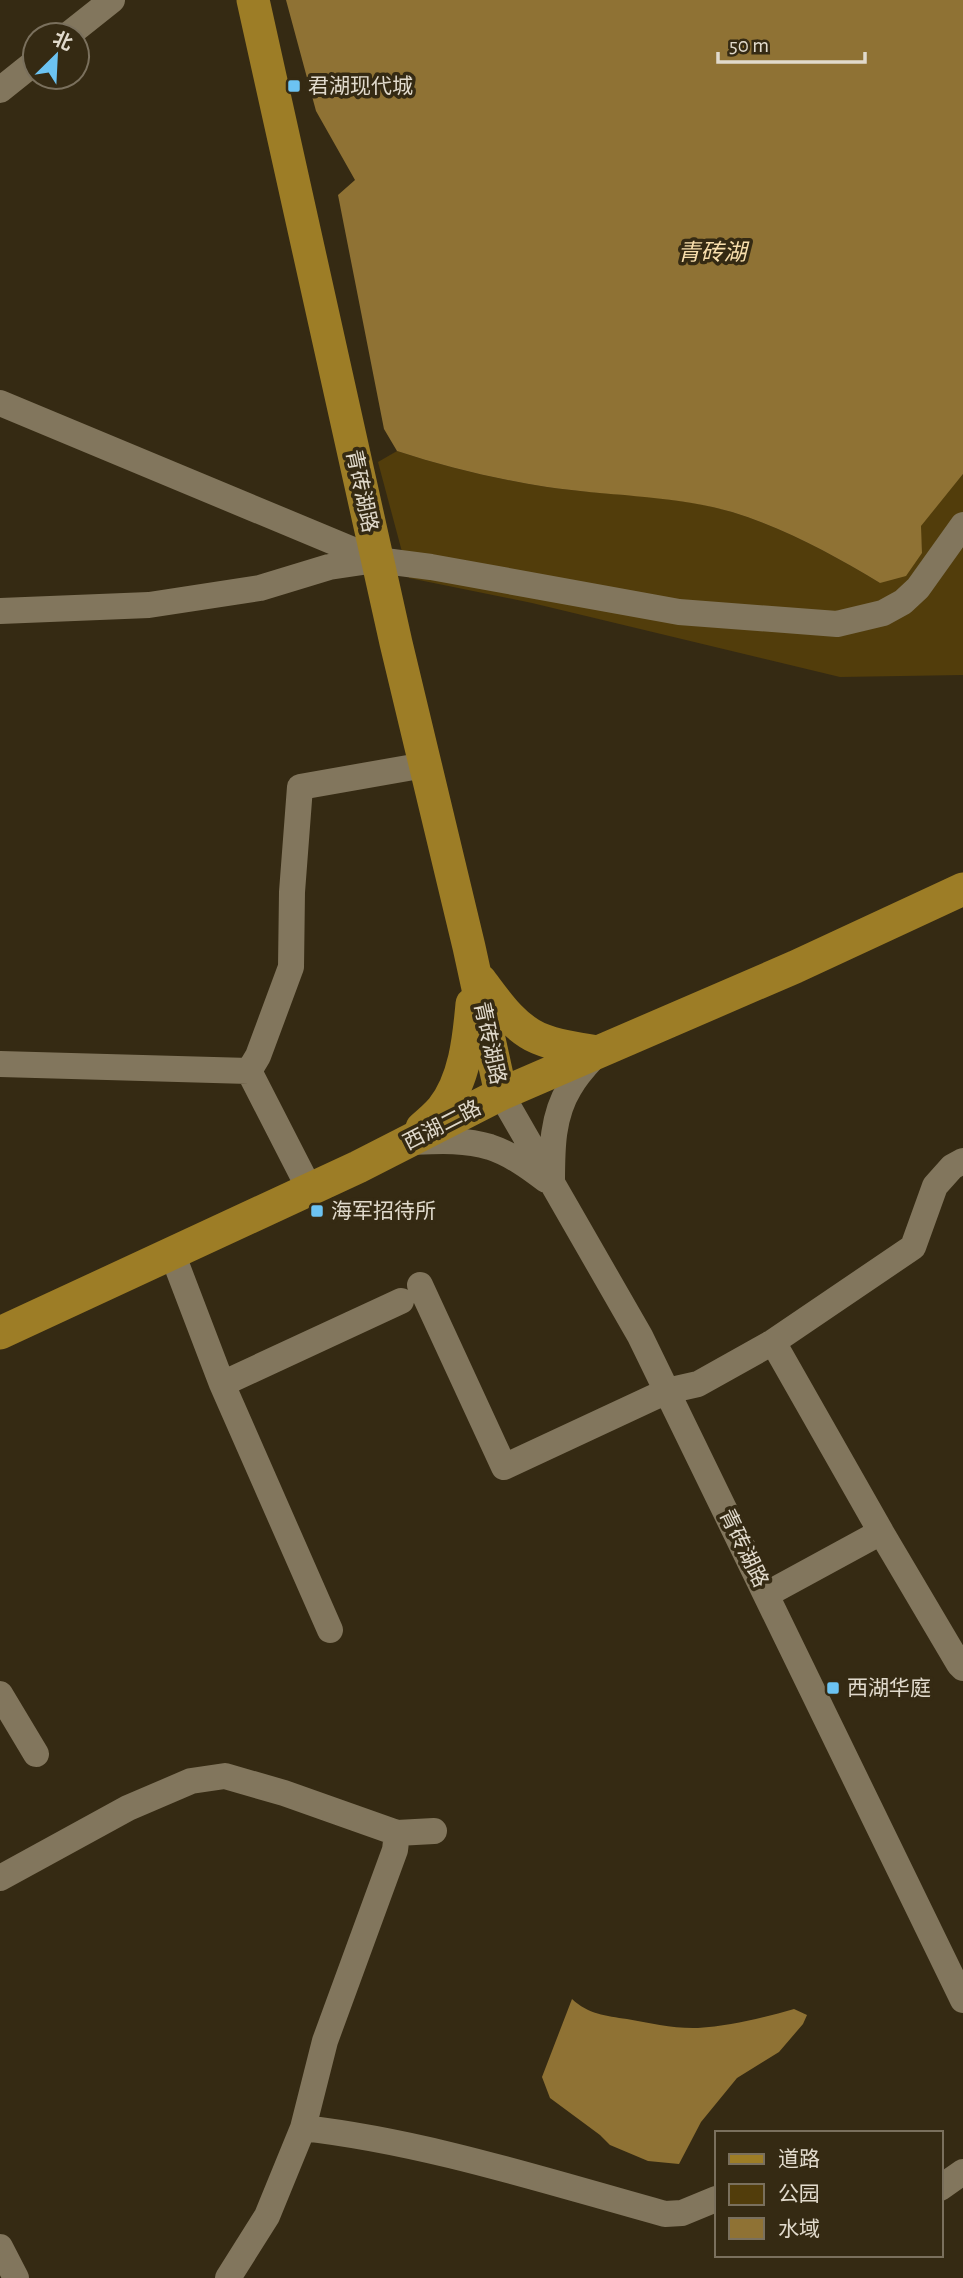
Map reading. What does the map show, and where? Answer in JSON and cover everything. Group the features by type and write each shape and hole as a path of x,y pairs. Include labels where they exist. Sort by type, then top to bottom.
{"main road":[{"name":"青砖湖路","path":"253,0 377,560 501,1094"},
{"name":"西湖二路","path":"0,1333 310,1190 501,1094 795,967 963,889"},
{"path":"475,973 505,1013 536,1038 597,1052"},
{"path":"407,1142 443,1108 460,1074 470,1033 475,973"}],"street":[{"path":"86,21 112,0"},
{"path":"0,90 21,73"},
{"path":"0,403 377,560 431,567 679,612 837,624 883,613 903,602 918,588 963,525"},
{"path":"0,611 149,605 260,587 329,567 377,560"},
{"path":"249,1071 258,1056 290,967 292,892 300,787 425,765"},
{"path":"552,1184 552,1146 557,1113 570,1086 597,1052"},
{"path":"0,1064 249,1071"},
{"path":"249,1071 310,1190"},
{"name":"青砖湖路","path":"501,1094 640,1336 963,2000"},
{"path":"407,1142 452,1141 490,1147 522,1162 552,1184"},
{"path":"222,1384 411,1293 505,1467 667,1391 698,1384 774,1342 913,1247 935,1186 952,1167 963,1161"},
{"path":"172,1253 222,1384 330,1630"},
{"path":"774,1342 881,1532 963,1668"},
{"path":"766,1594 881,1532"},
{"path":"0,1694 36,1754"},
{"path":"0,1878 128,1808 191,1781 225,1776 284,1793 397,1833 434,1831"},
{"path":"228,2278 267,2216 303,2128 325,2041 395,1850 397,1833"},
{"path":"303,2128 348,2134 448,2155 665,2214 682,2213 715,2199"},
{"path":"942,2187 963,2172"}],"green space":[{"path":"397,451 471,472 528,484 686,502 732,512 808,543 880,583 922,553 920,526 963,474 963,675 840,677 532,603 409,578 378,462"}],"water":[{"name":"青砖湖","path":"286,0 963,0 963,474 921,526 922,553 906,576 880,583 790,534 751,518 709,506 528,484 397,451 384,429 338,195 355,180 316,111"},
{"path":"572,1999 598,2014 680,2028 734,2023 794,2009 807,2015 803,2024 779,2052 737,2078 701,2122 679,2164 648,2161 610,2145 550,2098 542,2077"}],"place":[{"name":"君湖现代城","path":"294,86"},
{"name":"海军招待所","path":"317,1211"},
{"name":"西湖华庭","path":"833,1688"}]}
